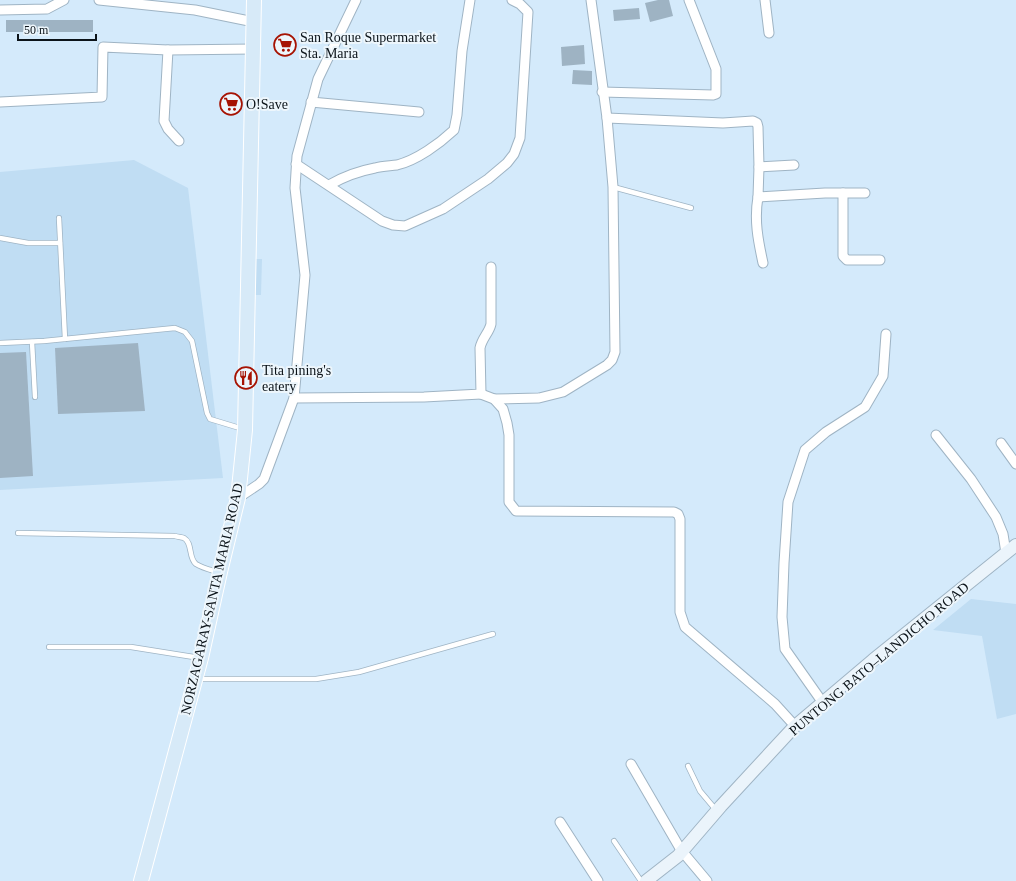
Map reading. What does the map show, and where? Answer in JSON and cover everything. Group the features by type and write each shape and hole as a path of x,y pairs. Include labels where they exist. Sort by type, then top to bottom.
{"main road":[{"name":"NORZAGARAY-SANTA MARIA ROAD","path":"141,881 196,679 238,498 245,430 254,0"},
{"name":"PUNTONG BATO–LANDICHO ROAD","path":"647,880 678,856 681,850 795,726 1016,545"}],"street":[{"path":"0,10 47,9 64,0"},
{"path":"99,0 195,10 254,22"},
{"path":"329,185 353,174 374,168 397,165 406,162 424,152 454,130 457,115 462,51 470,0"},
{"path":"296,164 382,221 393,225 405,226 443,209 488,179 507,163 514,154 520,138 528,12 525,8 512,0"},
{"path":"294,398 424,397 481,394 494,399 539,398 563,392 607,365 612,360 615,352 613,187 607,118 602,92 591,0"},
{"path":"602,92 716,94 716,69 689,0"},
{"path":"765,0 769,33"},
{"path":"238,498 264,479 294,398 305,275 296,201 297,156 320,73 351,2"},
{"path":"0,102 102,96 103,48 168,50 254,49"},
{"path":"168,50 164,121 168,129 179,141"},
{"path":"311,102 419,112"},
{"path":"607,118 723,123 753,121 757,123 759,167 756,219 762,263"},
{"path":"759,167 794,165"},
{"path":"758,197 820,193 866,193"},
{"path":"843,193 843,256 847,260 880,260"},
{"path":"481,394 480,348 481,341 491,324 491,267"},
{"path":"823,703 785,649 782,617 788,502 805,450 826,432 865,407 883,376 886,334"},
{"path":"494,399 503,409 509,435 508,502 511,506 516,511 674,512 678,514 680,519 680,612 685,627 775,704 795,726"},
{"path":"936,435 971,479 996,517 1003,534 1006,553"},
{"path":"1002,443 1016,464"},
{"path":"631,764 681,850 708,881"},
{"path":"560,822 598,881"}],"lane":[{"path":"613,187 691,208"},
{"path":"59,218 65,339"},
{"path":"0,238 28,244 60,243"},
{"path":"0,343 32,342 175,328 185,332 192,341 207,412 210,419 245,430"},
{"path":"32,342 36,397"},
{"path":"18,533 175,536 185,538 188,542 192,559 196,564 209,570 220,572"},
{"path":"196,679 316,679 345,675 493,634"},
{"path":"49,647 131,647 201,658"},
{"path":"688,766 700,791 717,811"},
{"path":"614,841 647,880"}],"shaded area":[{"path":"134,160 188,188 223,478 0,490 0,172"},
{"path":"252,259 262,259 261,295 251,295"},
{"path":"971,599 1016,604 1016,714 997,719 982,636 933,630"}],"building":[{"path":"658,0 669,0 673,16 650,22 645,3"},
{"path":"639,8 640,19 614,21 613,10"},
{"path":"6,20 93,20 93,32 6,32"},
{"path":"584,45 585,64 562,66 561,47"},
{"path":"573,70 592,71 592,85 572,84"},
{"path":"138,343 145,411 58,414 55,348"},
{"path":"26,352 33,476 0,478 0,353"}],"place":[{"name":"San Roque Supermarket Sta. Maria","path":"285,45"},
{"name":"O!Save","path":"231,104"},
{"name":"Tita pining's eatery","path":"246,378"}]}
